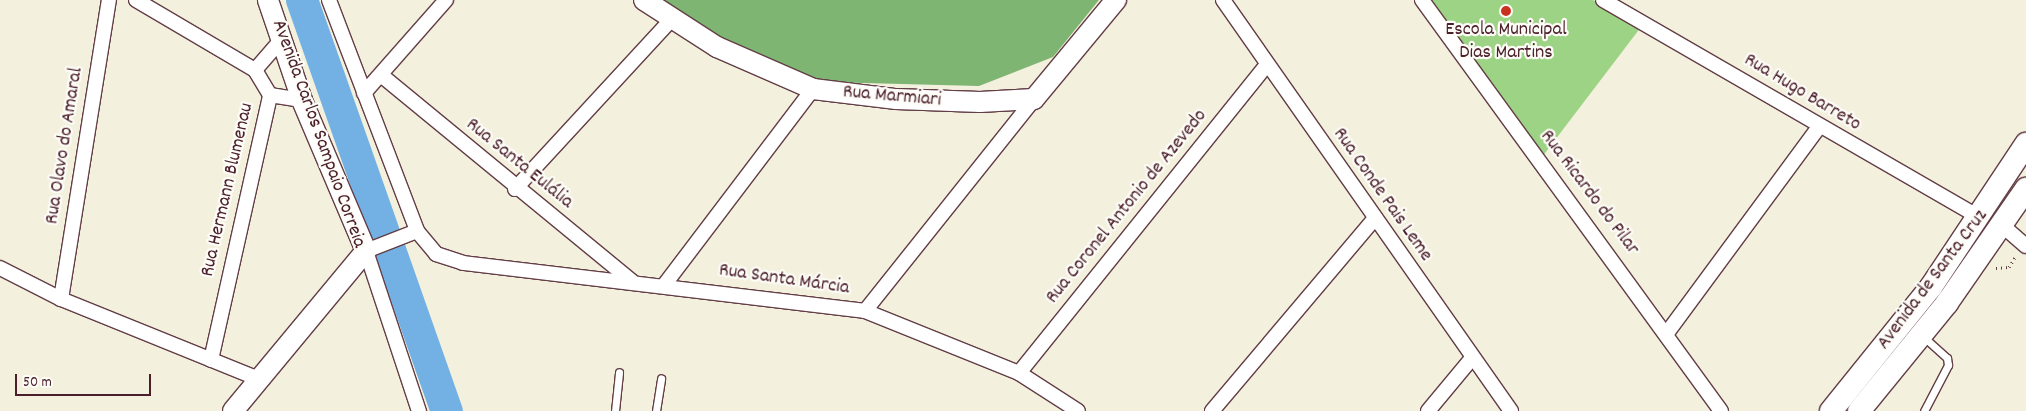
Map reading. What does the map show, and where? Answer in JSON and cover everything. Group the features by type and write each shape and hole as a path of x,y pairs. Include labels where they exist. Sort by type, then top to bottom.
{"main road":[{"name":"Avenida de Santa Cruz","path":"1830,411 1908,317 1981,218 2026,144"},
{"name":"Avenida de Santa Cruz","path":"1860,411 2004,227 2026,190"}],"street":[{"name":"Rua Olavo do Amaral","path":"61,299 109,0"},
{"path":"136,0 255,70 281,40"},
{"name":"Avenida Carlos Sampaio Correia","path":"233,411 257,378 369,250 302,100 268,0"},
{"path":"329,0 417,230 402,234 369,250 419,411"},
{"path":"364,93 446,0"},
{"name":"Rua Marmiari","path":"644,0 717,47 814,89 933,101 1034,99"},
{"path":"865,311 1034,99 1116,0"},
{"name":"Rua Conde Pais Leme","path":"1223,0 1266,66 1511,411"},
{"name":"Rua Ricardo do Pilar","path":"1422,0 1667,332 1721,411"},
{"name":"Rua Hugo Barreto","path":"1603,0 1818,128 1981,218"},
{"path":"515,188 672,19"},
{"name":"Rua Coronel Antonio de Azevedo","path":"1018,373 1266,66"},
{"name":"Rua Hermann Blumenau","path":"211,360 270,95 255,70"},
{"name":"Rua Santa Eulália","path":"381,75 515,188 633,282"},
{"path":"665,284 814,89"},
{"path":"270,95 302,100"},
{"path":"1667,332 1818,128"},
{"path":"1212,411 1375,218"},
{"path":"2004,227 2026,246"},
{"name":"Rua Santa Márcia","path":"417,230 436,254 462,263 665,284 865,311 1018,373 1078,411"},
{"path":"0,268 61,299 257,378"},
{"path":"1428,411 1472,358"}],"lane":[{"path":"1922,334 1946,358 1948,365 1924,411"},
{"path":"615,411 619,372"},
{"path":"656,411 661,378"}],"green space":[{"path":"655,0 1099,0 1053,57 979,86 825,82 720,42"},
{"path":"1429,0 1593,0 1641,27 1542,157"}],"waterway":[{"path":"302,0 447,411"}],"place":[{"name":"Escola Municipal Dias Martins","path":"1506,11"}]}
